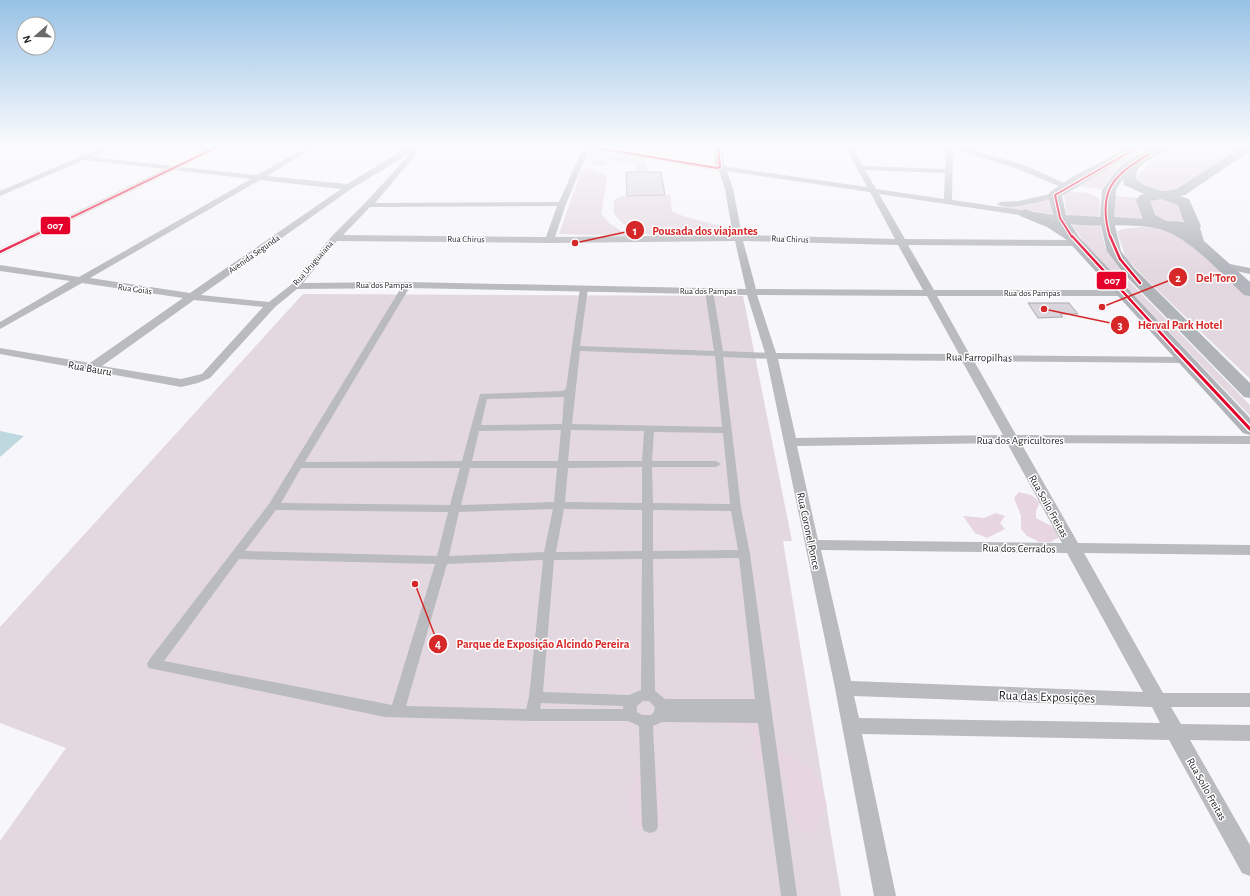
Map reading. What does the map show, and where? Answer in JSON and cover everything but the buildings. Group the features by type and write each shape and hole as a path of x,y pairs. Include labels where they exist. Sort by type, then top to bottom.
{"highway":[{"path":"1060,191 1066,188"},
{"path":"1107,222 1104,194 1108,188"},
{"path":"1139,188 1157,195"},
{"path":"1060,191 1183,197 1194,226 1198,245"},
{"path":"1060,191 1060,218 1092,222 1194,226"},
{"path":"1157,195 1143,200 1148,216 1160,225 1183,234 1198,245 1250,291"}],"main road":[{"path":"1183,197 1195,188"},
{"path":"1025,213 1052,224 1075,241"},
{"path":"1060,218 1075,241 1250,429"},
{"path":"1107,222 1114,251 1129,271 1250,392"}],"street":[{"path":"0,194 14,188"},
{"path":"0,252 131,188"},
{"path":"0,326 238,188"},
{"name":"Avenida Segunda","path":"91,368 194,297 347,188"},
{"name":"Rua Uruguaiana","path":"181,383 194,381 206,376 271,305 295,286 336,238 383,188"},
{"path":"550,240 569,188"},
{"name":"Rua Coronel Ponce","path":"729,188 751,291 772,356 791,442 844,688 885,896"},
{"path":"852,188 1060,218"},
{"name":"Rua Soilo Freitas","path":"871,188 1250,866"},
{"path":"948,188 948,201"},
{"path":"975,205 1019,203 1060,191 1057,188"},
{"path":"368,205 562,204"},
{"name":"Rua Chirus","path":"336,238 550,240 739,238 902,242 1075,241"},
{"path":"1220,266 1250,271"},
{"name":"Rua Goiás","path":"0,268 194,297 271,305"},
{"path":"407,285 296,465 273,506 154,664 385,711 531,715 631,715 639,721 646,723 656,720 661,711"},
{"name":"Rua dos Pampas","path":"295,286 407,285 584,288 625,291 1122,293"},
{"path":"531,715 536,697 549,556 559,505 570,390 584,288"},
{"path":"709,291 719,355 726,430 736,508 744,554 763,711 789,896"},
{"path":"576,348 772,356"},
{"name":"Rua Bauru","path":"0,351 181,383"},
{"name":"Rua Farropilhas","path":"772,356 1186,360"},
{"path":"398,711 456,509 483,396 564,394 570,390"},
{"path":"475,428 567,427 726,430"},
{"path":"648,695 649,554 647,464 649,429"},
{"name":"Rua dos Agricultores","path":"791,442 1012,439 1250,440"},
{"path":"296,465 466,466 563,464 716,464"},
{"path":"273,506 456,509 559,505 736,508"},
{"name":"Rua dos Cerrados","path":"812,545 1250,550"},
{"path":"237,555 442,560 649,554 744,554"},
{"name":"Rua das Exposições","path":"844,688 1157,700 1250,700"},
{"path":"631,715 629,705 631,701 638,696 648,695 656,698 661,711"},
{"path":"536,697 631,701"},
{"path":"661,711 763,711"},
{"path":"646,723 650,826"},
{"path":"851,726 1250,733"}],"shaded area":[{"path":"575,188 606,188 601,214 610,224 628,235 626,236 559,234"},
{"path":"1151,188 1181,188 1181,188 1165,191"},
{"path":"1067,192 1085,193 1093,195 1100,200 1099,218 1073,217 1066,213 1064,195"},
{"path":"670,195 672,211 683,216 728,228 730,237 684,238 650,235 636,231 623,224 614,213 614,200 622,196"},
{"path":"1113,196 1139,198 1139,207 1145,220 1113,219"},
{"path":"1049,198 1053,214 999,207 1027,205"},
{"path":"1159,198 1178,203 1185,221 1172,223 1155,218 1150,201"},
{"path":"1070,222 1100,226 1105,246 1125,277 1250,405 1250,416 1085,244"},
{"path":"1140,227 1161,229 1182,237 1202,252 1250,296 1250,379 1126,258 1117,232 1123,229"},
{"path":"303,294 743,296 792,541 783,541 841,896 0,896 0,841 66,748 0,723 0,627"},
{"path":"1019,492 1031,495 1040,502 1036,511 1036,518 1059,530 1062,535 1051,542 1039,542 1027,536 1021,529 1021,516 1014,498"},
{"path":"996,513 1005,516 1000,523 1005,529 987,538 975,533 963,516 984,518"},
{"path":"693,715 769,723 778,739 768,742 809,767 821,783 827,806 813,835 796,826 786,793 787,779 780,767 772,760 762,765 750,749 756,739 747,727 715,723"},
{"path":"638,773 649,773 659,778 660,783 665,821 650,833 635,827 627,809 631,788"}],"water":[{"path":"0,431 24,436 0,457"}],"transit line":[{"name":"007","path":"0,252 133,188"},
{"name":"007","path":"1065,188 1055,195 1060,218 1074,240 1250,429"},
{"name":"007","path":"1110,188 1106,203 1108,232 1120,259 1140,283"}],"place":[{"name":"Pousada dos viajantes","path":"575,243"},
{"name":"Del'Toro","path":"1102,307"},
{"name":"Herval Park Hotel","path":"1044,309"},
{"name":"Parque de Exposição Alcindo Pereira","path":"415,584"}]}
